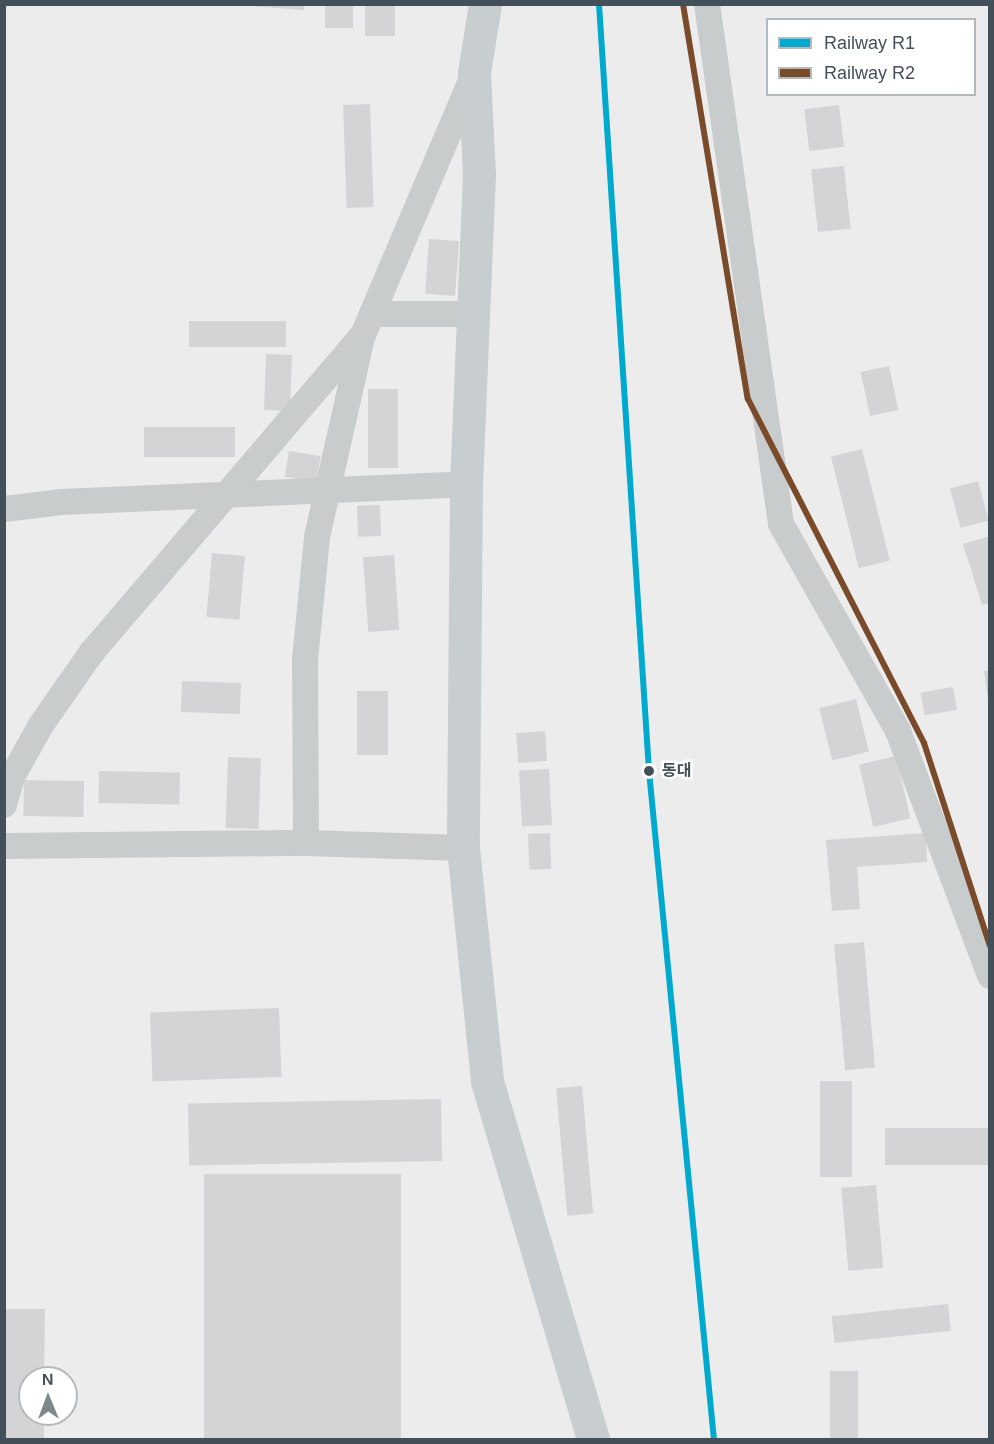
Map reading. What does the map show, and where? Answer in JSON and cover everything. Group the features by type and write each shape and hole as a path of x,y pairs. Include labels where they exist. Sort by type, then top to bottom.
{"street":[{"path":"485,4 474,73 479,174 466,484 463,848 487,1081 593,1440"},
{"path":"707,4 781,524 898,731 990,976"},
{"path":"306,843 306,660 317,537 368,324 474,73"},
{"path":"4,805 12,777 41,725 92,652 368,324 473,314"},
{"path":"4,509 61,502 224,497 466,484"},
{"path":"4,846 306,843 463,848"}],"building":[{"path":"224,4 304,4 304,10"},
{"path":"325,4 353,4 353,28 325,28"},
{"path":"365,4 395,4 395,36 365,36"},
{"path":"370,104 374,207 347,208 343,105"},
{"path":"839,105 844,147 809,151 804,109"},
{"path":"844,166 851,229 818,232 811,169"},
{"path":"429,239 459,241 455,296 425,294"},
{"path":"189,321 286,321 286,347 189,347"},
{"path":"266,354 292,355 290,411 264,410"},
{"path":"889,366 898,410 870,416 861,372"},
{"path":"368,389 398,389 398,468 368,468"},
{"path":"144,427 235,427 235,457 144,457"},
{"path":"862,449 890,561 859,568 831,457"},
{"path":"289,451 321,456 317,482 285,477"},
{"path":"978,481 989,521 961,528 950,489"},
{"path":"380,505 381,536 358,537 357,506"},
{"path":"990,536 990,603 982,605 963,544"},
{"path":"212,553 245,556 239,620 206,617"},
{"path":"394,555 399,630 368,632 363,557"},
{"path":"990,670 990,700 988,700 984,671"},
{"path":"182,681 241,683 240,714 181,712"},
{"path":"953,687 957,710 924,715 921,693"},
{"path":"357,691 388,691 388,755 357,755"},
{"path":"856,699 869,751 832,761 819,708"},
{"path":"545,731 547,761 518,763 516,733"},
{"path":"896,756 910,818 873,827 859,765"},
{"path":"228,757 261,758 259,829 226,828"},
{"path":"549,769 552,825 522,826 519,771"},
{"path":"99,771 180,772 179,804 98,803"},
{"path":"24,780 84,781 83,817 23,816"},
{"path":"550,833 551,869 529,870 528,834"},
{"path":"926,833 927,862 857,867 860,909 832,911 826,840"},
{"path":"864,942 875,1068 845,1070 834,945"},
{"path":"279,1008 281,1077 152,1081 150,1013"},
{"path":"820,1081 852,1081 852,1177 820,1177"},
{"path":"582,1086 593,1214 567,1216 556,1088"},
{"path":"441,1099 442,1161 189,1165 188,1103"},
{"path":"885,1128 990,1128 990,1165 885,1165"},
{"path":"204,1174 401,1174 401,1440 204,1440"},
{"path":"876,1185 883,1268 848,1271 841,1188"},
{"path":"948,1304 951,1331 834,1343 832,1316"},
{"path":"4,1309 45,1309 44,1366 18,1366 18,1426 44,1426 44,1440 4,1440"},
{"path":"830,1371 858,1371 858,1440 830,1440"}],"rail line":[{"name":"R1","path":"599,4 649,771 714,1440"},
{"name":"R2","path":"683,4 748,399 924,743 990,946"}],"place":[{"name":"동대","path":"649,771"}]}
